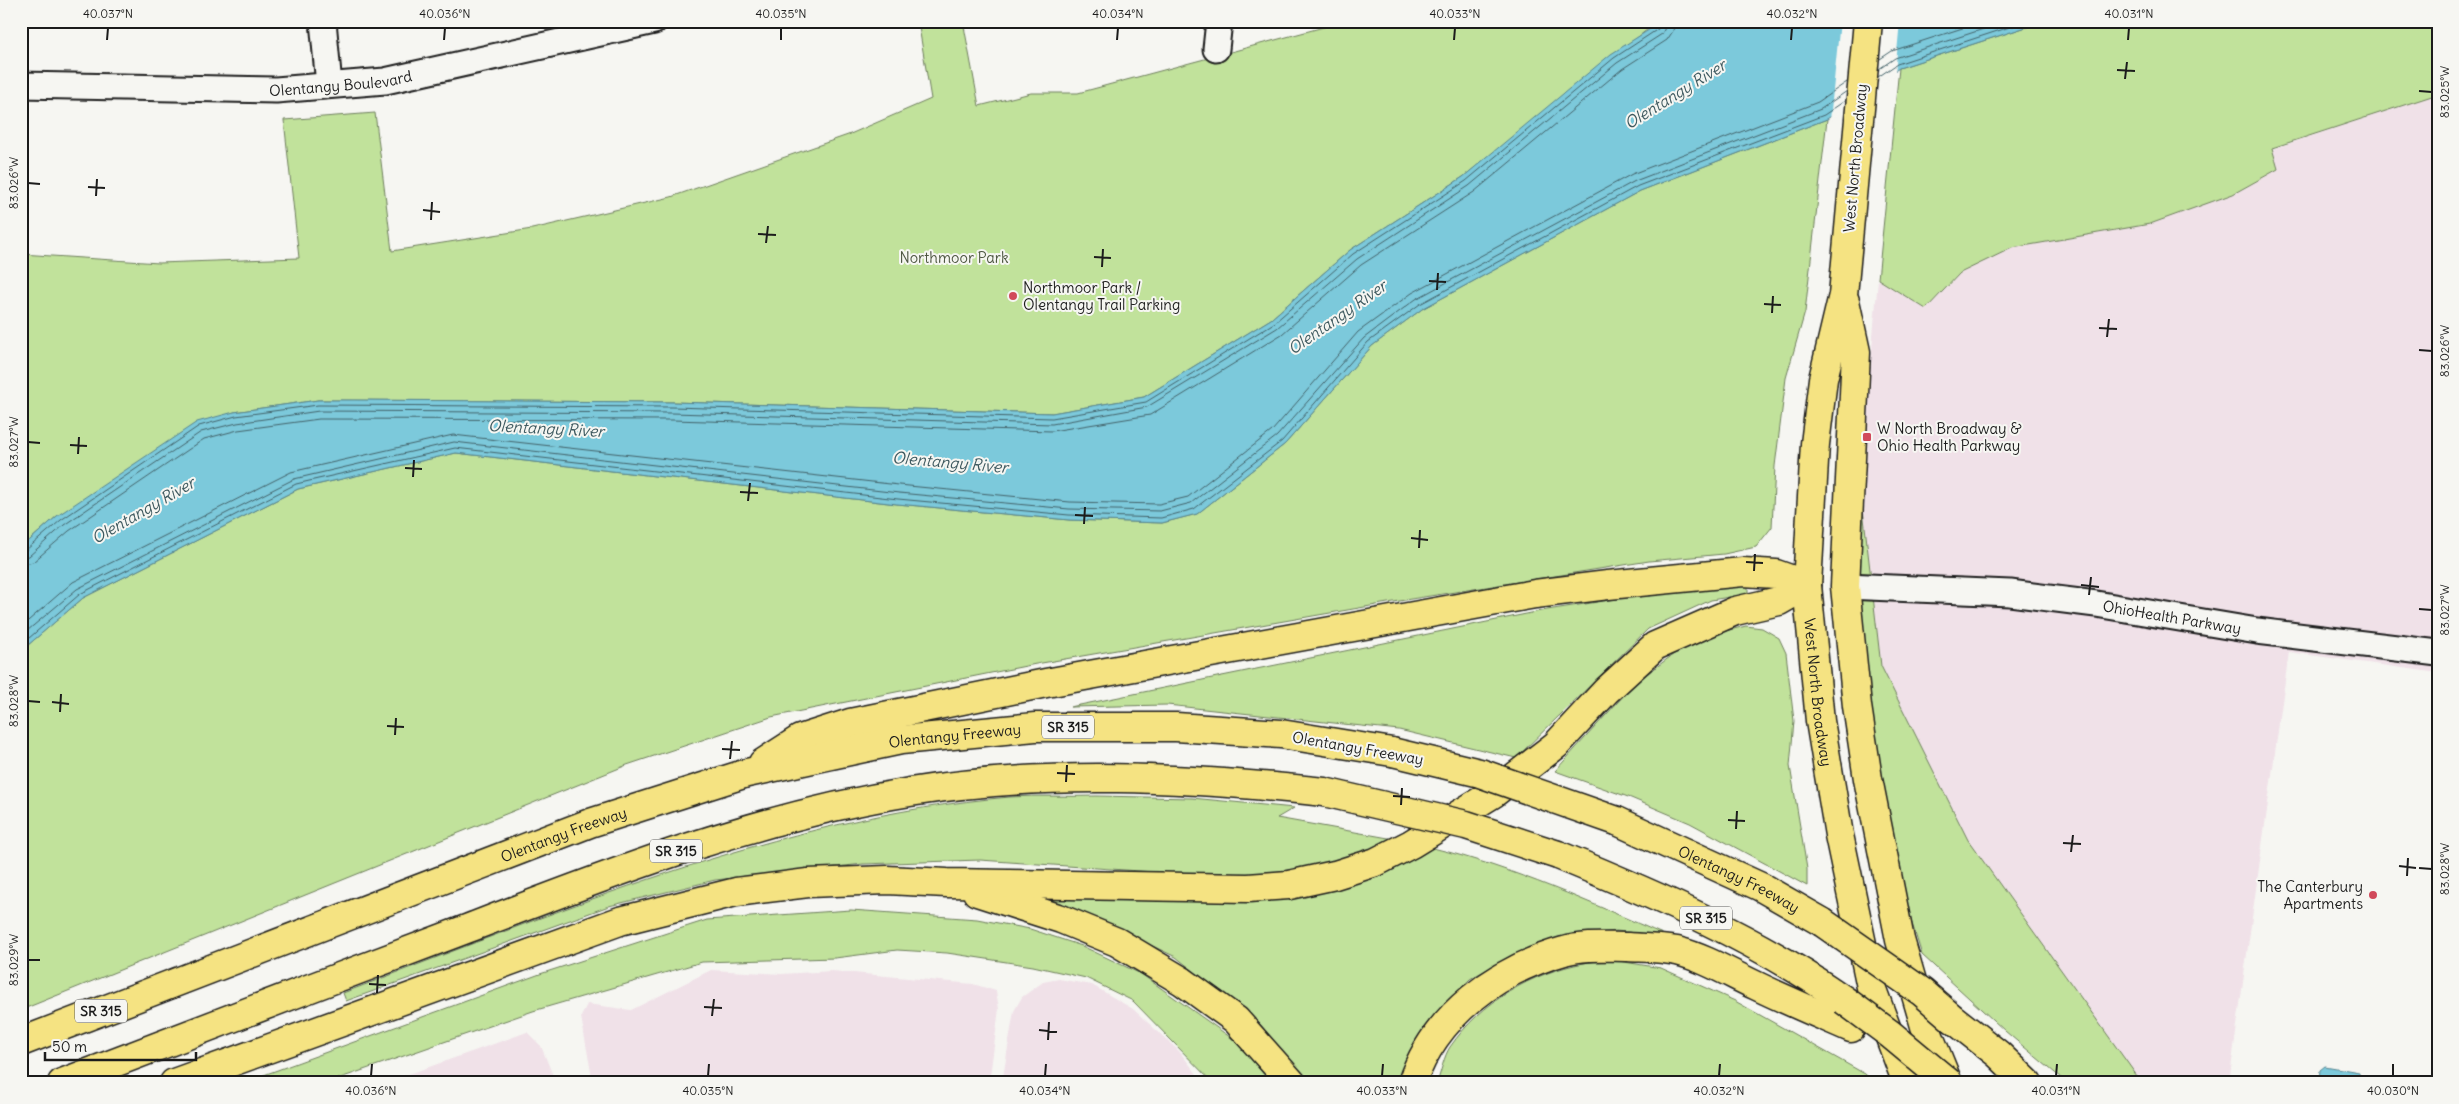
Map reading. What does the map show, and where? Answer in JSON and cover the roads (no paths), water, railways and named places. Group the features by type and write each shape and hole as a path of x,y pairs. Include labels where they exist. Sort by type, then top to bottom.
{"main road":[{"name":"West North Broadway","path":"1868,21 1843,295 1824,379 1815,444 1807,585 1813,659 1827,776 1851,896 1871,987 1907,1083"},
{"name":"West North Broadway","path":"1843,295 1856,352 1845,586 1856,706 1900,940 1925,1026 1949,1083"},
{"path":"747,773 800,739 850,723 1056,682 1534,594 1608,584 1743,572 1776,574 1807,585 1845,586"},
{"path":"174,1083 620,921 736,892 808,883 887,880 947,883 1248,888 1289,885 1335,876 1368,864 1411,844 1494,793 1556,745 1606,691 1655,646 1735,610 1779,601 1807,585"},
{"name":"Olentangy Freeway","path":"21,1042 590,823 747,773 901,740 1035,727 1176,727 1281,734 1392,752 1480,774 1617,821 1761,887 1822,922 1922,992 1998,1054 2028,1083"},
{"name":"SR 315","path":"62,1083 643,861 760,824 832,807 964,785 1106,778 1216,781 1324,792 1466,824 1558,855 1691,911 1736,934 1844,1000 1890,1034 1949,1083"},
{"path":"947,883 1061,919 1117,942 1182,981 1236,1020 1292,1083"},
{"path":"1412,1083 1438,1034 1450,1018 1478,993 1513,970 1565,951 1604,947 1653,948 1678,952 1706,962 1850,1028 1932,1083"}],"street":[{"path":"323,21 329,85"},
{"name":"Olentangy Boulevard","path":"21,86 276,90 385,81 654,21"},
{"path":"1216,49 1219,21"},
{"name":"OhioHealth Parkway","path":"1845,586 2010,593 2096,604 2257,631 2438,653"}],"water":[{"name":"Olentangy River","path":"1658,21 2045,21 1899,68 1827,119 1640,191 1422,309 1372,346 1285,444 1197,514 1162,523 1069,520 897,504 456,453 298,489 83,598 21,651 21,548 57,516 197,422 234,412 318,400 354,400 672,402 1052,413 1144,397 1271,319 1350,250 1463,177 1611,54 1655,26"},
{"path":"2325,1066 2359,1072 2360,1083 2319,1083 2320,1070"}],"place":[{"name":"Northmoor Park / Olentangy Trail Parking","path":"1013,296"},
{"name":"W North Broadway & Ohio Health Parkway","path":"1867,437"},
{"name":"The Canterbury Apartments","path":"2373,895"}],"park label":[{"name":"Northmoor Park","path":"954,257"}]}
